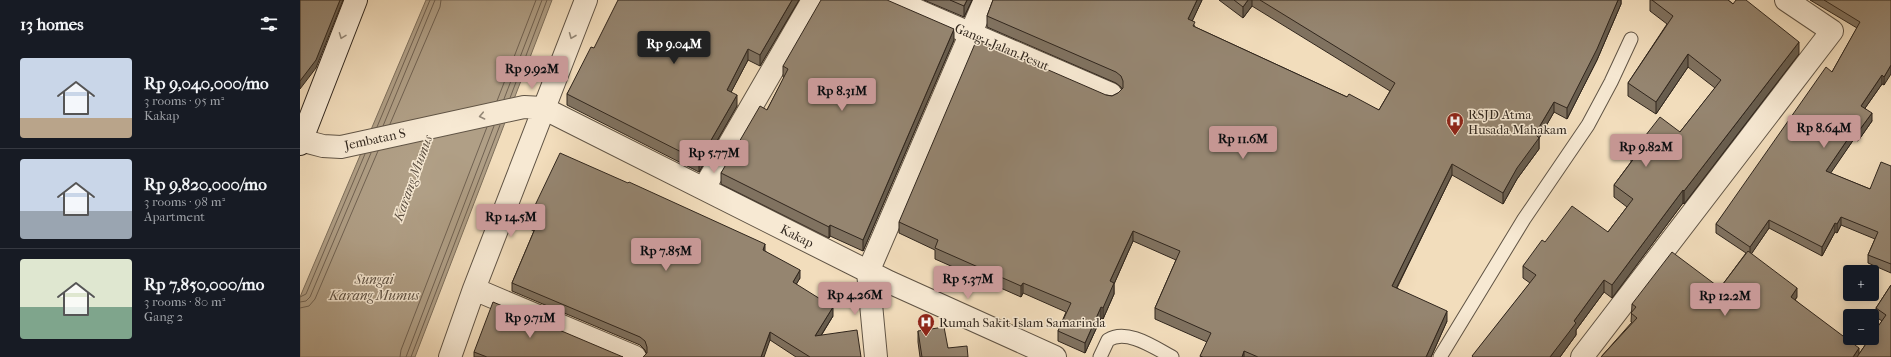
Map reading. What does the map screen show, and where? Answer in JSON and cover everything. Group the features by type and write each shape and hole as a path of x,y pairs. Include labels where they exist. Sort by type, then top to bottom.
{"street":[{"path":"300,142 356,0"},
{"path":"450,357 474,289 586,0"},
{"path":"704,188 813,0"},
{"name":"Gang 1 Jalan Pesut","path":"893,0 1111,94"},
{"path":"876,357 868,272 985,0"},
{"path":"1582,357 1832,31 1786,0"},
{"name":"Jembatan S","path":"300,142 341,147 521,108 535,106 543,108"},
{"name":"Kakap","path":"543,108 868,272 1055,357"},
{"path":"474,289 635,357"}],"lane":[{"path":"1440,357 1524,219 1588,125 1611,82 1631,39"},
{"path":"1100,357 1108,340 1122,336 1140,341 1172,357"}],"water":[{"name":"Sungai Karang Mumus","path":"426,0 552,0 415,357 300,357 300,297"}],"building":[{"path":"300,0 340,0 316,60 300,81"},
{"path":"618,0 792,0 760,55 748,49 727,90 737,95 699,161 567,94 591,47 594,48"},
{"path":"821,0 887,0 954,29 863,240 830,225 829,227 721,173 760,106 767,110 788,69 783,66"},
{"path":"950,0 967,0 964,6"},
{"path":"993,0 1197,0 1188,19 1195,22 1193,26 1347,97 1349,94 1379,110 1395,83 1260,0 1618,0 1597,49 1567,108 1554,102 1535,134 1539,138 1517,168 1503,193 1452,164 1392,286 1447,311 1426,357 1258,357 1244,351 1242,357 1203,357 1200,356 1211,333 1155,308 1180,251 1133,231 1110,281 1114,283 1103,308 1101,307 1085,343 1058,331 1071,303 1023,283 1021,286 935,248 938,240 899,222 977,39 1106,95 1112,96 1123,88 1121,76 1116,72 987,16"},
{"path":"1234,0 1248,0 1243,7"},
{"path":"1652,0 1728,0 1733,4 1736,0 1746,0 1799,42 1684,191 1683,190 1612,285 1604,280 1574,321 1576,323 1550,357 1473,357 1472,356 1536,275 1523,266 1542,240 1545,242 1572,206 1608,232 1633,199 1614,185 1635,157 1631,154 1660,117 1680,132 1721,80 1688,54 1656,102 1628,83 1673,16"},
{"path":"1824,0 1891,0 1891,65 1884,77 1882,75 1861,106 1872,113 1858,132 1854,130 1826,171 1870,189 1881,162 1891,166 1891,264 1868,255 1878,232 1841,217 1837,224 1835,223 1822,247 1769,220 1750,247 1716,224 1826,67 1832,72 1860,22"},
{"path":"560,153 628,183 629,182 765,244 763,250 800,270 793,282 833,307 815,336 857,330 861,357 810,357 770,332 761,357 643,357 647,353 647,347 645,341 640,337 512,283 537,224 528,220"},
{"path":"1748,251 1797,288 1791,297 1843,336 1843,345 1855,345 1859,348 1853,357 1601,357 1637,318 1631,313 1636,307 1632,304 1672,252 1720,288"},
{"path":"1891,285 1891,357 1857,357 1865,345 1879,345 1879,325 1886,315 1876,308"},
{"path":"493,302 623,357 487,357 474,352"},
{"path":"944,327 948,348 967,346 968,357 922,357 918,331"}],"place":[{"name":"RSJD Atma Husada Mahakam","path":"1455,136"},
{"name":"Rumah Sakit Islam Samarinda","path":"926,337"}],"water label":[{"name":"Karang Mumus","path":"413,178"}]}
